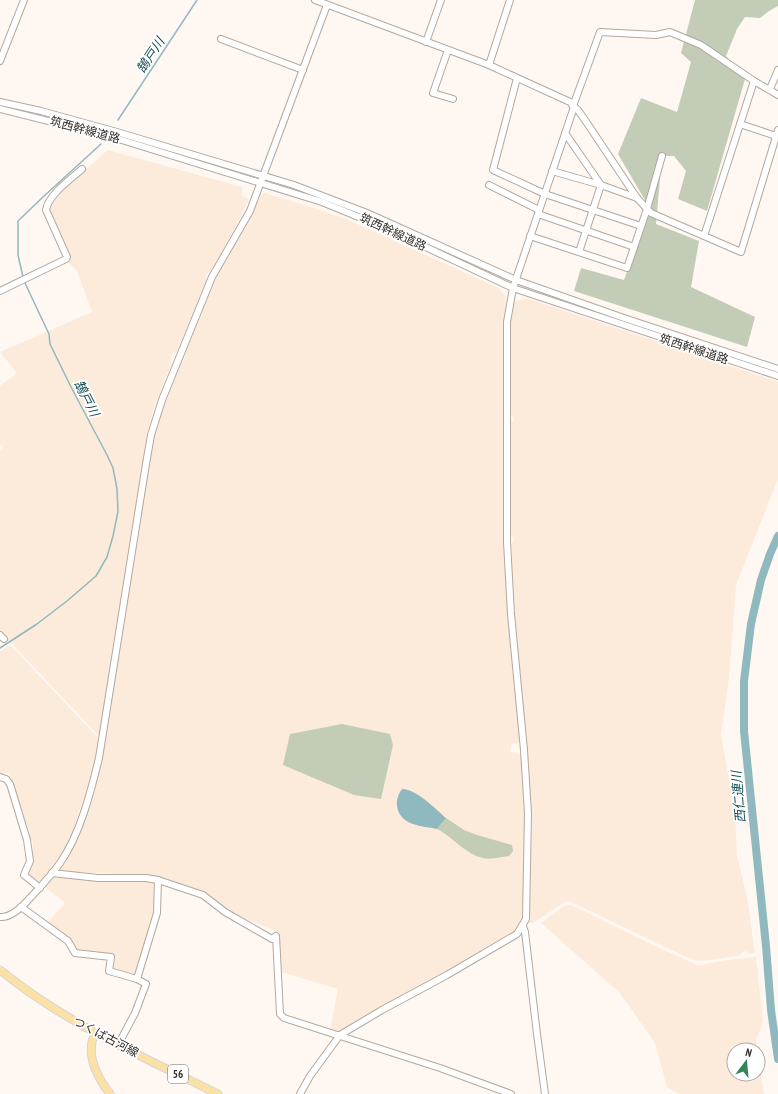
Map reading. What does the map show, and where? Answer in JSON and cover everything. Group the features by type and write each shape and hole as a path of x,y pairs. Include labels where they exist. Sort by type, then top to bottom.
{"main road":[{"name":"つくば古河線","path":"0,970 34,995 95,1033 218,1094"},
{"path":"95,1033 91,1042 92,1059 98,1076 110,1094"}],"street":[{"path":"0,61 24,0"},
{"path":"315,0 489,65 570,102 578,110 646,209 651,213 741,252 777,133 740,124"},
{"path":"426,42 441,0"},
{"path":"489,65 510,0"},
{"path":"0,917 5,917 21,907 40,888 61,863 71,844 89,796 99,758 146,464 158,411 209,284 247,216 327,4"},
{"path":"300,1094 310,1076 340,1035 517,934 526,919 528,813 524,750 511,614 507,527 506,336 508,311 513,288 530,236 573,106 600,32 656,34 670,32 701,45 754,81 778,95"},
{"path":"221,39 303,70"},
{"path":"448,50 433,93 453,99"},
{"path":"770,89 778,70"},
{"path":"517,78 492,170 545,194 594,209 641,226"},
{"path":"704,236 754,81"},
{"name":"筑西幹線道路","path":"0,102 41,111 117,132 263,175 314,192 367,213 516,280 624,318 778,369"},
{"name":"筑西幹線道路","path":"0,109 112,137 322,202 348,212 513,288 778,376"},
{"path":"565,133 600,185 594,209 579,252"},
{"path":"530,236 627,268 662,156"},
{"path":"0,291 66,259 67,257 46,210 47,204 54,195 82,170"},
{"path":"552,171 637,198"},
{"path":"489,185 538,212 634,247"},
{"path":"0,777 6,779 10,784 27,840 30,861 24,875 40,888"},
{"path":"52,874 98,878 146,878 158,880 203,894 226,912 272,939 276,936 280,1014 284,1018 440,1068 511,1094"},
{"path":"137,979 157,913 158,880"},
{"path":"21,907 68,941 75,953 111,958 109,971 137,979 146,984 135,1013 118,1045"},
{"path":"523,926 526,932 545,1094"}],"shaded area":[{"path":"108,150 242,187 242,196 249,199 222,251 210,272 208,272 205,277 207,280 176,353 172,354 172,361 153,411 147,433 99,736 0,631 0,451 3,447 2,444 0,445 0,386 17,373 0,352 92,312 77,271 67,261 48,210 50,201"},
{"path":"265,193 346,219 499,288 506,297 503,347 504,550 520,740 517,744 512,743 510,752 517,753 522,757 526,820 525,915 522,923 515,933 337,1033 330,1031 338,989 281,972 279,932 233,914 223,908 212,896 201,890 167,880 160,876 58,871 75,842 94,785 106,736 150,454 159,416 180,361 183,361 185,357 183,353 218,271 249,219 261,195"},
{"path":"526,298 778,382 778,479 736,585 729,678 721,735 735,813 737,856 747,897 755,953 749,954 746,951 742,952 740,955 698,961 686,957 571,902 565,902 533,923 529,923 532,825 515,615 511,545 515,539 511,535 510,422 514,421 514,417 510,414 509,360 510,319 514,302"},
{"path":"10,645 98,738 95,759 72,833 65,848 55,863 43,879 37,883 28,874 32,862 33,841 30,840 29,830 9,773 0,774 0,651"},
{"path":"53,876 153,881 156,883 155,912 135,974 133,975 113,969 113,956 77,950 47,924 65,903 44,886"},
{"path":"571,905 697,965 756,957 763,1022 756,1042 726,1042 726,1082 762,1082 764,1094 679,1094 667,1087 655,1043 620,993 541,923 564,906"}],"green space":[{"path":"695,0 778,0 778,6 760,18 745,17 737,29 726,56 745,79 707,211 678,199 686,171 674,156 662,156 656,224 699,241 691,287 755,317 747,347 574,291 581,268 624,280 649,207 618,154 641,98 677,112 691,62 681,53"},
{"path":"342,724 390,734 393,745 381,799 354,795 283,765 290,734"},
{"path":"446,818 464,830 512,845 513,851 509,856 486,859 470,853 437,829"}],"water":[{"path":"402,789 413,792 432,805 446,818 437,829 416,825 403,818 398,810 397,804 397,799"}],"waterway":[{"name":"鵠戸川","path":"118,120 197,0"},
{"name":"鵠戸川","path":"23,277 18,255 18,221 101,144"},
{"name":"鵠戸川","path":"0,648 37,624 96,576 107,557 118,511 117,489 113,468 50,344 49,334 24,281"},
{"name":"西仁連川","path":"778,536 761,580 751,624 744,681 744,731 771,1010 778,1059"}]}
